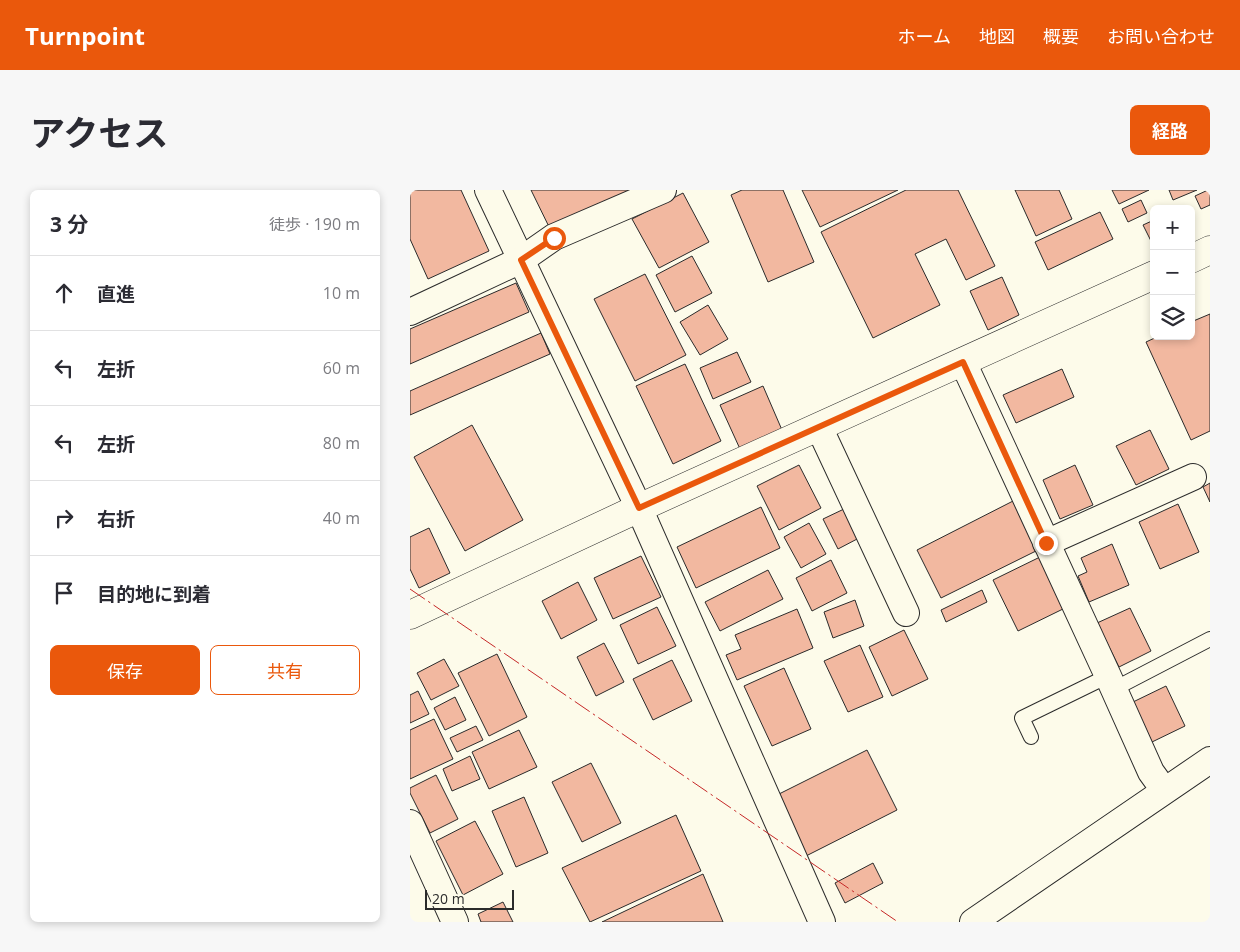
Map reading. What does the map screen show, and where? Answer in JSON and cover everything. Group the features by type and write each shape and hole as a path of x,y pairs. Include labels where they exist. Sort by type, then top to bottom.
{"street":[{"path":"488,190 639,508 822,922"},
{"path":"410,312 521,260 554,238 663,190"},
{"path":"1195,256 1210,250"},
{"path":"410,615 639,508 1150,278"},
{"path":"963,362 1151,772 1164,790"},
{"path":"819,427 906,613"},
{"path":"1046,543 1193,477"},
{"path":"973,922 1210,760"},
{"path":"410,824 456,922"}],"lane":[{"path":"1031,737 1022,718 1210,639"}],"building":[{"path":"410,190 461,190 489,251 428,279 410,239"},
{"path":"531,190 642,190 554,237"},
{"path":"742,190 783,190 814,262 768,282 731,195"},
{"path":"802,190 898,190 820,227"},
{"path":"906,190 958,190 995,266 966,280 946,239 915,254 940,305 873,338 821,232"},
{"path":"1015,190 1059,190 1072,219 1036,236"},
{"path":"1112,190 1149,190 1119,204"},
{"path":"1169,190 1197,190 1173,200"},
{"path":"1210,190 1210,205 1201,209 1195,196"},
{"path":"683,193 709,242 659,268 632,219"},
{"path":"1141,200 1147,213 1128,222 1122,209"},
{"path":"1100,212 1113,239 1048,270 1035,242"},
{"path":"1150,222 1150,239 1143,225"},
{"path":"692,256 712,293 675,312 656,275"},
{"path":"645,274 686,355 635,381 594,299"},
{"path":"1002,277 1019,315 988,330 970,291"},
{"path":"516,283 529,312 410,364 410,329"},
{"path":"708,305 728,339 700,355 680,322"},
{"path":"1210,314 1210,431 1191,440 1146,342 1150,340 1195,340 1195,320"},
{"path":"541,333 550,354 410,415 410,391"},
{"path":"737,352 751,382 713,399 700,368"},
{"path":"685,364 721,441 673,464 636,386"},
{"path":"1062,369 1074,397 1016,423 1003,395"},
{"path":"763,386 782,430 740,449 720,405"},
{"path":"472,425 523,520 465,551 414,457"},
{"path":"1150,430 1169,469 1136,485 1116,446"},
{"path":"799,465 821,508 779,530 757,486"},
{"path":"1075,465 1093,505 1060,519 1043,480"},
{"path":"1210,483 1210,502 1203,487"},
{"path":"1015,500 1040,549 941,598 917,550"},
{"path":"1178,504 1199,552 1160,569 1139,522"},
{"path":"761,507 780,548 696,588 677,547"},
{"path":"844,509 859,538 838,549 823,519"},
{"path":"809,523 826,554 801,568 784,537"},
{"path":"429,528 450,573 419,588 410,569 410,537"},
{"path":"1112,544 1129,585 1089,602 1078,576 1087,572 1081,558"},
{"path":"641,556 661,597 613,619 594,578"},
{"path":"1040,557 1065,608 1018,631 993,580"},
{"path":"831,560 847,593 812,611 796,578"},
{"path":"768,570 783,599 720,631 705,602"},
{"path":"578,582 597,620 561,639 542,601"},
{"path":"982,590 987,602 946,622 941,610"},
{"path":"855,600 864,626 833,638 824,612"},
{"path":"657,607 676,646 638,664 620,625"},
{"path":"1130,608 1151,651 1119,667 1097,623"},
{"path":"797,609 813,648 737,680 726,655 741,649 735,635"},
{"path":"904,630 928,679 892,696 869,647"},
{"path":"604,643 624,682 596,696 577,657"},
{"path":"860,645 883,697 848,712 824,661"},
{"path":"497,654 527,717 489,736 458,673"},
{"path":"444,659 459,686 431,700 417,673"},
{"path":"672,660 692,701 653,720 633,679"},
{"path":"784,668 811,729 772,746 744,686"},
{"path":"1166,686 1185,726 1152,742 1133,702"},
{"path":"418,691 429,714 410,723 410,695"},
{"path":"455,697 466,720 445,730 434,708"},
{"path":"434,719 453,759 410,779 410,730"},
{"path":"476,726 483,740 457,752 450,738"},
{"path":"519,730 537,767 489,789 472,752"},
{"path":"867,750 897,810 806,856 775,796"},
{"path":"470,756 480,779 452,791 443,769"},
{"path":"591,763 621,823 582,842 552,782"},
{"path":"436,775 458,819 430,833 410,793 410,788"},
{"path":"524,797 548,853 516,867 492,811"},
{"path":"676,815 701,871 590,922 562,868"},
{"path":"475,821 503,874 463,895 436,841"},
{"path":"873,863 883,883 845,903 835,883"},
{"path":"703,874 723,922 602,922"},
{"path":"503,902 513,922 481,922 478,914"}],"power":[{"path":"410,589 898,922"}],"route":[{"path":"554,238 521,260 639,508 963,362 1046,543"}]}
